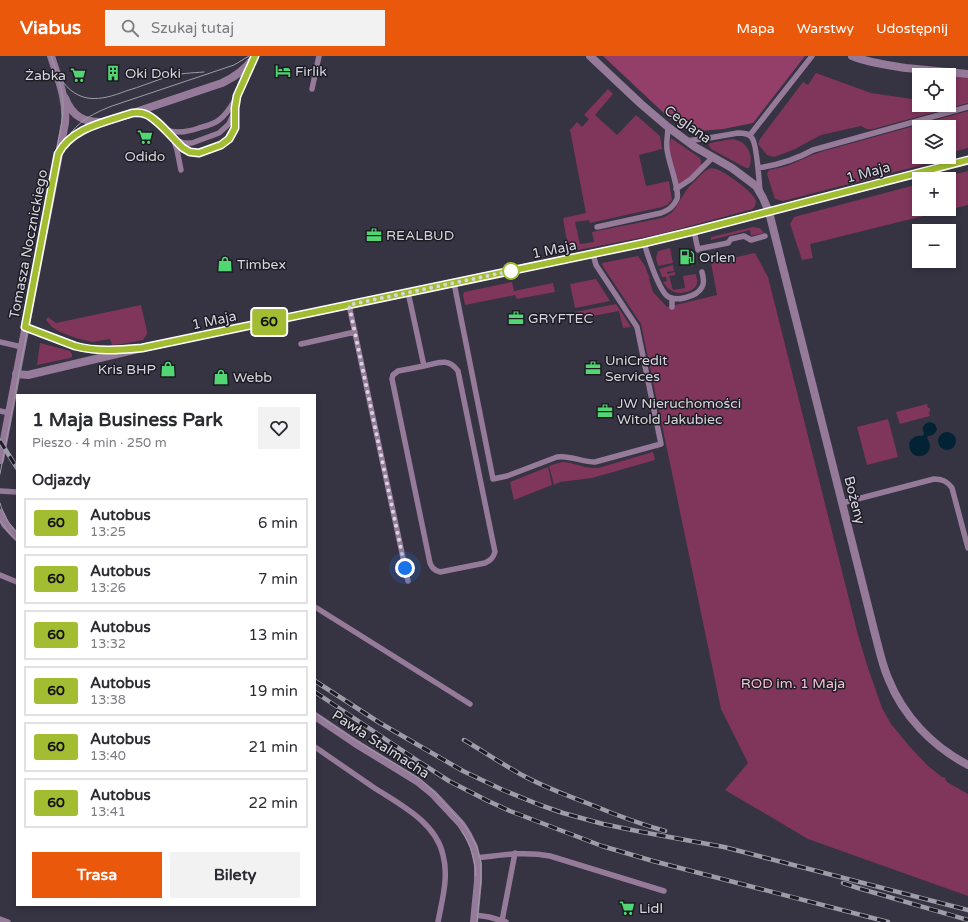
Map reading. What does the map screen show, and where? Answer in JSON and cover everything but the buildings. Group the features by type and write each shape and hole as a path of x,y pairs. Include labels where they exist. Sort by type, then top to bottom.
{"street":[{"name":"Tomasza Nocznickiego","path":"0,460 65,118 63,91 51,56"},
{"path":"58,154 66,142 84,130 222,83 240,72 255,56"},
{"name":"Ceglana","path":"590,56 668,127 686,141 741,174 756,186 769,212"},
{"path":"852,56 876,63 895,66 968,74"},
{"path":"63,91 70,108 76,115 86,121 106,122"},
{"name":"1 Maja","path":"16,374 31,374 142,348 644,243 968,160"},
{"name":"Bożeny","path":"769,212 882,660 888,677 895,693 917,726 940,748 954,758 968,764"},
{"name":"1 Maja","path":"25,327 84,349 111,350 142,348"},
{"path":"0,513 8,527 16,536"},
{"name":"Pawła Stalmacha","path":"316,717 355,743 408,774 439,801 463,828 472,842 477,858 478,881 474,919"}],"lane":[{"path":"132,113 146,114 154,119 184,150 193,153 201,152 221,145 229,139 233,131 235,123 236,99 255,56"},
{"path":"312,89 320,56"},
{"path":"750,135 812,56"},
{"path":"163,128 173,132 188,132 214,123 220,120 226,113 239,92"},
{"path":"758,168 785,163 813,150 968,106"},
{"path":"172,138 180,142 192,143 219,133 230,122 235,108"},
{"path":"597,227 660,213 667,210 674,204 677,198 667,149 668,127"},
{"path":"686,141 738,132 750,135 755,144 760,192"},
{"path":"172,138 177,150 181,170"},
{"path":"676,189 691,179 712,157"},
{"path":"694,231 698,249 728,242 732,239 744,236 751,240 765,236"},
{"path":"644,243 662,290 669,297 679,299 696,294 703,284 704,280 702,272"},
{"path":"454,283 493,479 507,476 562,456 588,462 595,462 661,444 636,327 596,265 593,254"},
{"path":"408,292 424,366"},
{"path":"672,298 672,307"},
{"path":"349,305 408,581"},
{"path":"301,344 355,332"},
{"path":"0,342 22,347"},
{"path":"444,362 450,363 458,371 495,552 491,560 485,563 440,572 432,568 430,564 392,379 393,374 398,371 424,366 444,362"},
{"path":"0,411 9,413"},
{"path":"842,503 934,479 945,481 952,488 968,548"},
{"path":"0,492 16,492"},
{"path":"0,575 16,582"},
{"path":"316,608 470,704"},
{"path":"316,748 414,814 433,833 440,843 444,856 445,882 438,922"},
{"path":"474,919 489,917 504,921 515,853"},
{"path":"477,858 515,853 539,854 550,856 664,891"},
{"path":"0,920 8,922"}],"green space":[{"path":"816,73 871,93 912,99 912,112 935,112 873,129 867,129 861,126 821,135 785,153 774,157 767,155 758,144 760,139 803,82 808,85"},
{"path":"956,77 968,78 968,103 956,106"},
{"path":"608,89 613,94 595,115 617,135 636,115 660,136 662,149 639,155 646,186 669,181 672,200 667,205 662,207 590,223 589,220 575,222 580,244 594,242 592,232 667,216 673,211 690,186 708,169 713,168 720,171 738,182 750,192 756,201 753,209 660,234 573,251 567,241 563,218 586,213 570,130 577,122 582,127 589,119 584,115"},
{"path":"968,111 968,148 956,151 956,120 936,120"},
{"path":"912,127 912,164 926,164 783,201 775,199 767,174 769,170 787,166 824,151"},
{"path":"671,138 700,158 701,161 701,166 690,177 678,185 669,149"},
{"path":"733,139 743,143 747,148 751,158 749,168 746,168 711,149 708,144"},
{"path":"968,171 968,205 956,208 956,174"},
{"path":"912,186 912,216 923,216 810,244 813,258 802,260 790,224 794,217"},
{"path":"753,227 760,228 764,233 751,236 750,230 711,240 711,237"},
{"path":"670,248 673,263 658,266 656,258 658,251"},
{"name":"ROD im. 1 Maja","path":"755,253 768,277 858,635 882,708 891,724 928,766 942,777 946,778 945,779 947,782 968,794 968,896 808,839 725,790 748,763 721,709 641,324 602,263 638,256 645,266 653,292 667,307 717,295 711,263"},
{"path":"673,265 674,271 667,272 667,274 675,272 675,275 669,276 673,290 685,288 683,276 696,274 697,282 693,289 678,293 666,286 663,282 667,281 666,277 662,277 659,269"},
{"path":"596,279 610,301 575,308 570,284"},
{"path":"512,282 514,291 553,283 555,292 517,299 515,295 465,305 463,295 464,292"},
{"path":"616,304 631,327 623,328 619,311 577,319 575,312"},
{"path":"141,305 147,334 143,340 122,344 112,345 110,339 92,342 76,338 60,332 52,327 46,320 48,317 56,323"},
{"path":"40,343 70,351 72,357 37,365"},
{"path":"927,404 928,408 930,408 930,416 900,424 896,412"},
{"path":"888,419 898,457 867,465 857,427"},
{"path":"653,452 655,460 592,478 560,482 554,485 549,466 562,462 598,468"},
{"path":"548,467 552,485 514,500 510,482"}],"shaded area":[{"path":"603,56 805,56 753,123 723,129 689,132 667,116"}],"water":[{"path":"930,422 935,424 937,429 934,434 928,436 927,438 930,444 930,449 928,453 924,455 916,456 910,449 910,442 915,437 923,436 924,426 926,423"},
{"path":"943,432 951,432 956,437 954,448 951,450 943,450 938,445 938,437"}],"tram line":[{"path":"51,56 60,84 63,102 62,123 55,158"},
{"path":"0,474 60,157 67,138 79,124 94,114 112,106 234,65 249,56"},
{"path":"60,78 74,93 82,97 98,98 107,97 172,76 186,73 204,72"},
{"path":"0,503 7,519 16,532"},
{"path":"0,521 16,539"},
{"path":"316,714 357,741 420,779 466,827 475,843 481,862 477,922"},
{"path":"462,831 472,853 476,876"}],"railway":[{"path":"0,441 16,466"},
{"path":"316,682 380,723 463,771 503,790 540,805 603,824 724,847 968,910"},
{"path":"316,693 449,781 510,811 602,846 653,861 888,922"},
{"path":"464,740 515,771 565,795 619,816 665,831"},
{"path":"843,883 968,920"}],"bus line":[{"name":"60","path":"255,56 236,99 235,128 229,139 221,145 199,153 188,152 154,119 143,113 132,113 88,128 66,142 58,154 25,327 84,349 111,350 142,348 644,243 968,160"}],"place":[{"name":"Firlik","path":"283,71"},
{"name":"Oki Doki","path":"113,73"},
{"name":"Żabka","path":"78,75"},
{"name":"Odido","path":"145,137"},
{"name":"REALBUD","path":"374,235"},
{"name":"Orlen","path":"687,257"},
{"name":"Timbex","path":"225,264"},
{"name":"GRYFTEC","path":"516,318"},
{"name":"UniCredit Services","path":"593,368"},
{"name":"Kris BHP","path":"168,369"},
{"name":"Webb","path":"221,377"},
{"name":"JW Nieruchomości Witold Jakubiec","path":"605,411"},
{"name":"Lidl","path":"627,908"}],"route":[{"path":"405,568 349,305 511,271"}]}
